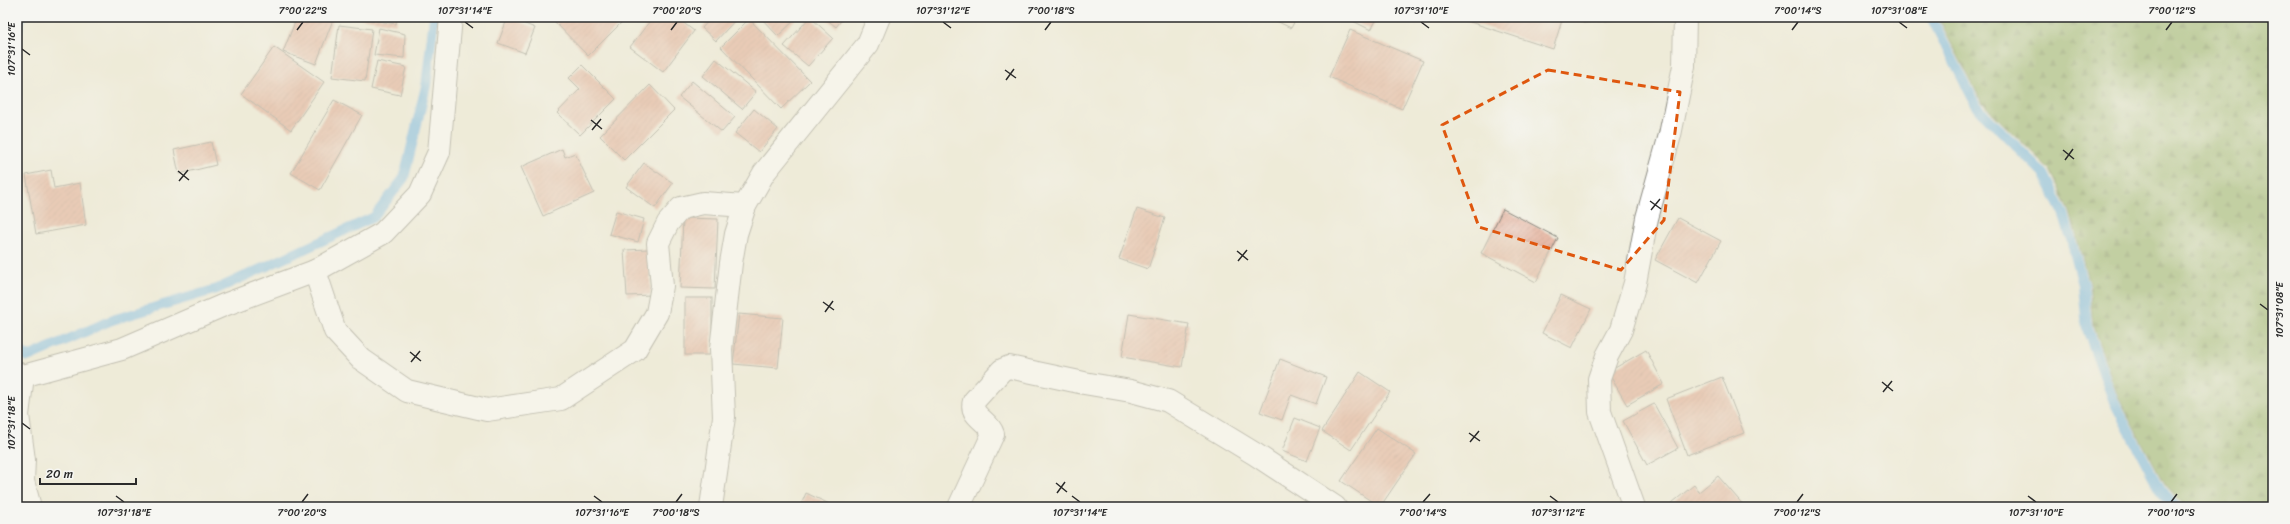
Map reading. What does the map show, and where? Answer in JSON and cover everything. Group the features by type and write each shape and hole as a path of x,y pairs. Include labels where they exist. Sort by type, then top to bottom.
{"street":[{"path":"30,507 23,481 24,460 18,415 20,375 122,348 224,305 315,271 382,233 420,194 439,152 451,17"},
{"path":"711,507 724,417 721,349 736,234 745,206 764,173 868,44 879,17"},
{"path":"1634,507 1600,412 1599,378 1607,356 1621,330 1635,283 1647,218 1670,135 1684,66 1685,17"},
{"path":"315,271 334,331 361,359 407,391 487,410 561,399 635,350 657,313 662,286 658,243 668,223 681,208 703,203 745,206"},
{"path":"959,507 992,434 991,427 975,414 972,407 974,401 998,374 1009,367 1084,383 1131,391 1168,401 1255,454 1335,507"}],"highlighted area":[{"path":"1548,70 1680,92 1664,220 1621,270 1479,227 1442,125"}],"green space":[{"path":"1938,17 2273,17 2273,507 2184,507 2164,484 2119,399 2093,327 2089,284 2070,212 2050,170 1982,103"}],"building":[{"path":"297,17 334,17 316,64 283,52"},
{"path":"353,17 397,17 396,24"},
{"path":"508,17 535,28 525,53 498,43"},
{"path":"556,17 627,17 588,56 553,20"},
{"path":"653,17 676,17 694,31 663,72 630,47"},
{"path":"690,17 700,17 696,22"},
{"path":"712,17 738,17 716,41 702,28"},
{"path":"760,17 798,17 778,36"},
{"path":"810,17 833,38 808,66 784,46"},
{"path":"824,17 844,17 836,27"},
{"path":"919,17 928,17 922,21"},
{"path":"1268,17 1297,17 1291,28"},
{"path":"1345,17 1378,17 1371,30"},
{"path":"1469,17 1563,17 1553,49 1467,21"},
{"path":"1583,17 1635,17 1635,18 1583,23"},
{"path":"749,19 810,81 781,109 721,47"},
{"path":"339,25 372,29 365,81 332,77"},
{"path":"379,28 405,34 404,58 374,55"},
{"path":"1350,30 1423,61 1402,109 1329,77"},
{"path":"274,47 324,82 291,130 241,94"},
{"path":"716,59 756,92 742,109 703,76"},
{"path":"377,61 406,67 400,95 371,89"},
{"path":"582,65 616,99 580,135 557,113 580,89 569,78"},
{"path":"692,81 735,117 722,132 679,97"},
{"path":"650,85 674,110 624,160 600,136"},
{"path":"334,100 362,115 320,190 291,173"},
{"path":"754,109 778,129 759,152 735,133"},
{"path":"211,142 216,165 179,174 174,150"},
{"path":"562,149 565,157 575,153 594,193 543,216 521,167"},
{"path":"644,163 673,183 655,208 626,187"},
{"path":"51,170 54,188 80,183 86,225 36,234 26,175"},
{"path":"1137,209 1165,218 1148,269 1119,259"},
{"path":"1503,209 1558,238 1536,282 1481,253"},
{"path":"616,211 644,219 638,242 609,234"},
{"path":"683,218 718,219 715,289 680,288"},
{"path":"1678,218 1721,241 1698,283 1655,260"},
{"path":"649,249 651,295 627,296 624,250"},
{"path":"1561,295 1591,309 1572,348 1542,333"},
{"path":"685,298 712,298 712,355 685,355"},
{"path":"739,314 783,318 778,368 733,364"},
{"path":"1129,314 1189,324 1182,367 1122,357"},
{"path":"1646,350 1664,384 1627,405 1608,372"},
{"path":"1280,359 1326,377 1316,404 1291,395 1282,420 1260,412"},
{"path":"1360,372 1390,392 1351,450 1322,431"},
{"path":"1722,377 1744,433 1687,455 1666,399"},
{"path":"1654,404 1678,448 1647,465 1623,421"},
{"path":"1295,418 1320,428 1307,461 1282,451"},
{"path":"1377,428 1416,454 1380,507 1341,481"},
{"path":"1718,476 1745,507 1667,507 1694,485 1699,492"},
{"path":"806,493 836,507 800,507"}],"waterway":[{"path":"17,32 21,17"},
{"path":"17,348 28,357 112,320 217,289 374,217 404,178 426,86 434,17"},
{"path":"1931,17 1977,107 2044,174 2064,214 2083,285 2087,329 2114,402 2159,488 2175,507"}]}
